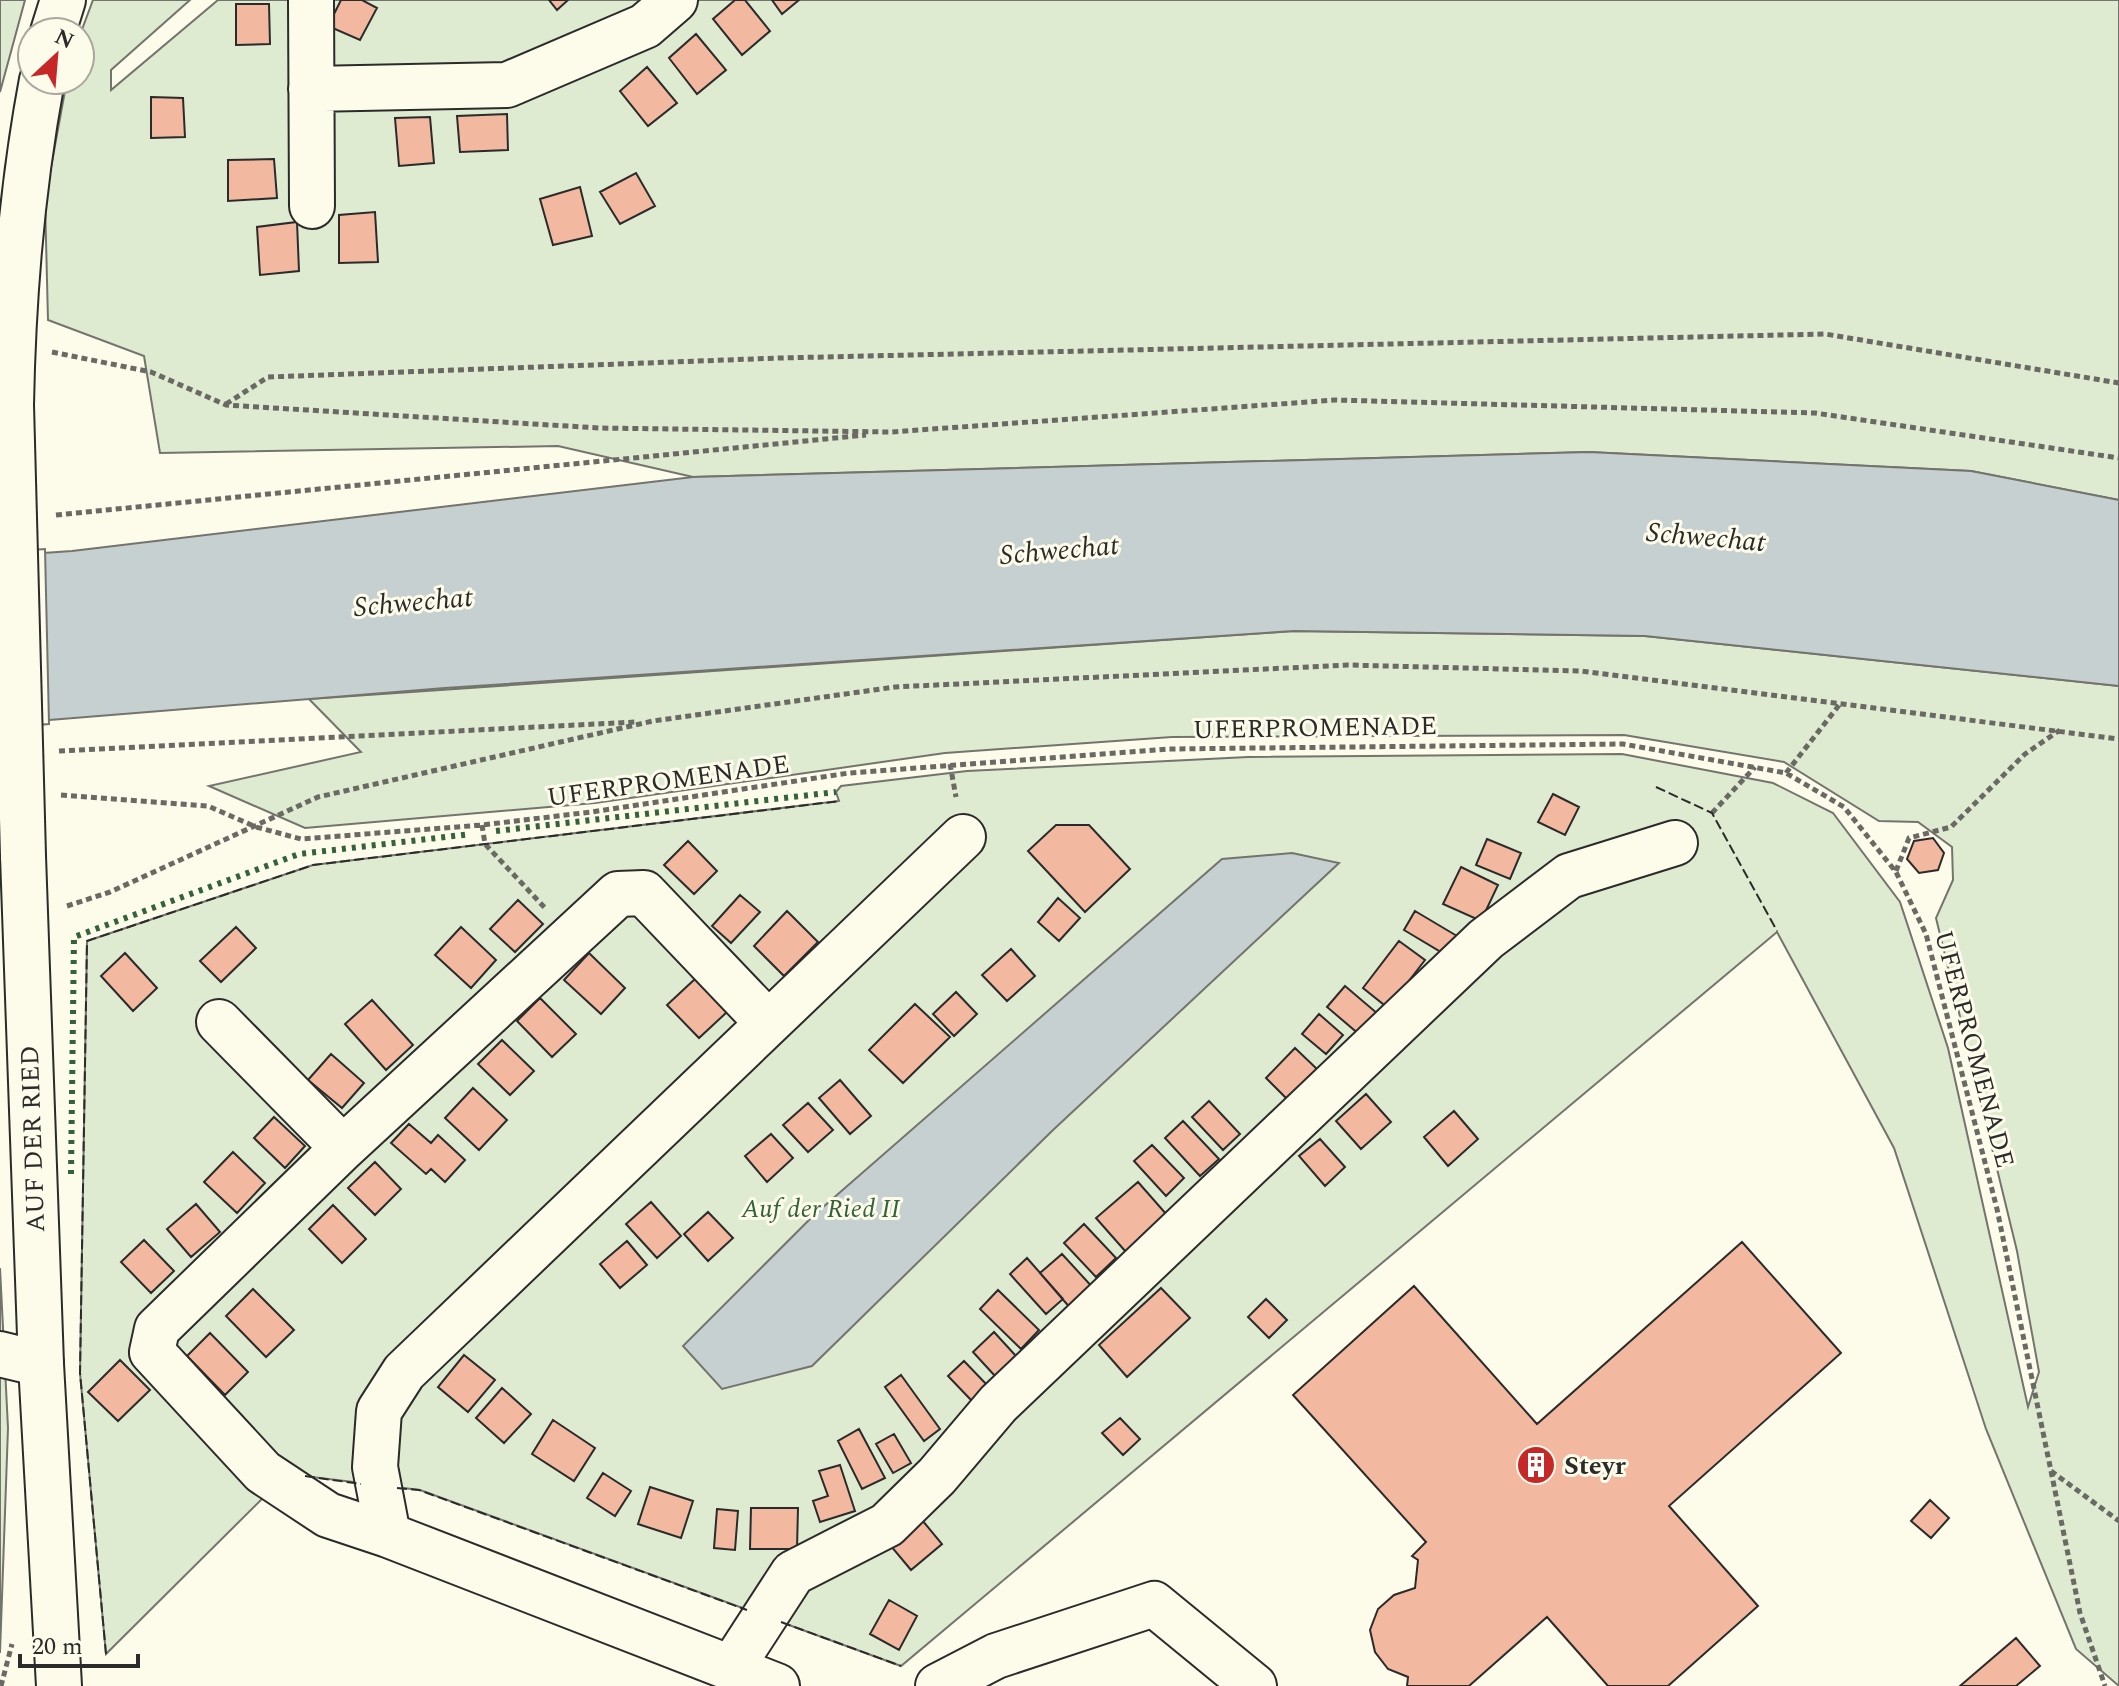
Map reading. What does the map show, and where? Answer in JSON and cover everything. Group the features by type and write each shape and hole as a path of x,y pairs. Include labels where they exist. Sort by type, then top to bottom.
{"main road":[{"path":"311,0 312,206"},
{"path":"311,89 507,85 645,26 675,0"},
{"path":"12,344 28,155 39,96"},
{"name":"AUF DER RIED","path":"12,344 24,914 41,1364 59,1686"},
{"path":"388,1535 375,1467 379,1411 404,1372 963,837"},
{"path":"732,1667 793,1573 887,1525 937,1476 998,1404 1486,939 1569,876 1675,843"},
{"path":"768,1023 644,893 618,894 343,1148 157,1329 152,1352 263,1472 328,1515 388,1535 777,1686"},
{"path":"219,1022 343,1148"},
{"path":"0,1354 41,1364"},
{"path":"938,1686 996,1656 1154,1604 1254,1686"}],"path":[{"path":"226,405 268,377 780,358 1825,334 2119,383"},
{"path":"12,344 151,372 226,405 599,428 891,432"},
{"path":"43,517 891,432 1335,400 1815,413 2119,458"},
{"path":"24,914 57,909 110,892 318,797 653,721 895,687 1348,665 1581,671 2062,729 2119,739"},
{"path":"1786,773 1840,703"},
{"path":"48,751 653,721"},
{"path":"1896,872 1909,838 1951,827 2025,754 2062,729"},
{"name":"UFERPROMENADE","path":"47,796 79,795 208,806 256,827 301,839 482,825 849,773 1169,749 1623,744 1786,773 1844,807 1896,872 1930,949 1997,1209 2080,1613 2105,1686"},
{"path":"950,764 956,795"},
{"path":"1712,813 1755,767"},
{"path":"482,825 485,844 572,937"},
{"path":"2051,1471 2119,1521"}],"green space":[{"path":"0,0 25,0 21,16 16,16 16,33 0,92"},
{"path":"93,0 190,0 111,70 111,90 218,0 2119,0 2119,500 1971,471 1589,452 693,477 558,446 160,453 144,356 48,320 45,200 64,96 96,96 96,16 87,16"},
{"name":"Auf der Ried II","path":"1294,631 1645,636 2119,686 2119,1686 2076,1649 1986,1429 1894,1148 1777,932 901,1666 420,1490 287,1474 106,1654 80,1373 87,941 313,865 839,801 836,792 841,786 967,771 1248,757 1622,754 1773,783 1833,813 1900,902 1948,1048 2028,1407 2039,1372 2017,1251 1936,918 1953,880 1952,847 1918,822 1879,821 1784,762 1624,735 1172,737 945,753 595,803 305,828 209,786 361,752 309,699"},
{"path":"0,1268 8,1428 0,1653"}],"water":[{"name":"Schwechat","path":"1589,452 1971,471 2119,500 2119,686 1645,636 1294,631 445,688 0,724 0,556 72,551 693,477"},
{"path":"1292,853 1339,863 1052,1131 812,1366 722,1389 683,1346 814,1215 1222,859"}],"pier":[{"path":"45,549 49,724 0,728 0,552"}],"building":[{"path":"341,0 362,0 377,8 360,40 328,26"},
{"path":"549,0 568,0 557,10"},
{"path":"735,0 745,0 770,31 742,55 713,19"},
{"path":"772,0 799,0 782,14"},
{"path":"236,4 269,4 270,44 236,45"},
{"path":"696,34 726,70 697,94 669,58"},
{"path":"647,67 677,103 648,126 620,91"},
{"path":"151,97 183,98 185,137 151,138"},
{"path":"507,114 508,150 460,152 457,116"},
{"path":"430,117 434,163 399,166 395,118"},
{"path":"274,159 277,198 228,201 228,160"},
{"path":"636,173 655,206 620,224 600,192"},
{"path":"580,187 592,236 553,245 540,199"},
{"path":"375,212 378,262 339,263 339,215"},
{"path":"297,222 299,271 260,275 257,227"},
{"path":"1553,794 1579,807 1565,835 1538,822"},
{"path":"1056,825 1089,825 1130,869 1085,912 1028,851"},
{"path":"1933,838 1944,853 1938,870 1919,873 1907,859 1914,841"},
{"path":"1487,839 1521,853 1510,879 1476,865"},
{"path":"688,841 717,871 694,894 664,865"},
{"path":"1461,867 1498,885 1481,921 1443,904"},
{"path":"740,895 760,912 731,943 712,926"},
{"path":"1058,898 1080,918 1059,941 1038,922"},
{"path":"518,900 543,924 515,952 490,929"},
{"path":"787,911 818,942 784,976 754,946"},
{"path":"1415,911 1457,936 1446,955 1404,930"},
{"path":"236,927 256,948 221,982 200,961"},
{"path":"461,927 496,960 471,988 435,955"},
{"path":"1399,941 1425,960 1388,1008 1363,988"},
{"path":"1011,949 1035,976 1007,1001 982,975"},
{"path":"125,953 157,988 133,1011 101,976"},
{"path":"589,953 625,988 601,1014 564,980"},
{"path":"695,979 727,1012 699,1038 667,1005"},
{"path":"1345,986 1378,1014 1360,1035 1327,1007"},
{"path":"956,992 977,1014 954,1036 933,1014"},
{"path":"540,998 576,1034 552,1057 517,1021"},
{"path":"372,1000 413,1045 386,1070 345,1024"},
{"path":"915,1004 950,1037 903,1083 869,1050"},
{"path":"1319,1014 1343,1035 1326,1054 1302,1034"},
{"path":"502,1040 534,1071 510,1095 478,1064"},
{"path":"1295,1048 1318,1070 1289,1101 1266,1078"},
{"path":"331,1054 364,1083 342,1108 308,1080"},
{"path":"840,1080 871,1116 850,1134 819,1098"},
{"path":"473,1088 507,1120 479,1150 445,1118"},
{"path":"1366,1094 1391,1122 1361,1149 1336,1121"},
{"path":"1209,1101 1240,1134 1223,1150 1192,1117"},
{"path":"808,1103 833,1130 808,1152 783,1125"},
{"path":"1454,1111 1478,1139 1448,1166 1424,1137"},
{"path":"274,1117 305,1146 285,1168 254,1138"},
{"path":"1183,1121 1219,1159 1200,1176 1165,1138"},
{"path":"409,1124 431,1143 438,1135 465,1160 445,1182 431,1169 426,1174 391,1143"},
{"path":"771,1134 793,1158 767,1182 745,1156"},
{"path":"1320,1139 1345,1167 1325,1186 1299,1156"},
{"path":"1152,1145 1184,1178 1166,1196 1134,1161"},
{"path":"233,1152 265,1183 237,1213 204,1182"},
{"path":"375,1162 401,1189 375,1215 348,1188"},
{"path":"1138,1182 1167,1215 1126,1252 1096,1218"},
{"path":"651,1202 681,1236 657,1258 626,1224"},
{"path":"196,1204 220,1232 191,1257 167,1229"},
{"path":"333,1205 366,1239 342,1263 309,1229"},
{"path":"708,1212 733,1238 708,1261 684,1234"},
{"path":"1084,1224 1116,1258 1096,1277 1064,1243"},
{"path":"144,1240 174,1271 151,1293 121,1262"},
{"path":"627,1241 647,1265 620,1288 600,1264"},
{"name":"Steyr","path":"1742,1242 1841,1353 1669,1506 1758,1606 1668,1686 1608,1686 1547,1617 1469,1686 1407,1686 1408,1677 1388,1669 1375,1652 1370,1630 1378,1609 1394,1595 1415,1588 1418,1560 1412,1556 1426,1542 1293,1395 1414,1286 1537,1424"},
{"path":"1062,1254 1095,1290 1072,1310 1040,1273"},
{"path":"1027,1258 1063,1299 1046,1314 1010,1274"},
{"path":"1161,1288 1190,1318 1127,1377 1099,1345"},
{"path":"253,1289 294,1330 266,1357 226,1316"},
{"path":"998,1290 1039,1330 1021,1349 980,1309"},
{"path":"1266,1299 1287,1320 1269,1338 1248,1317"},
{"path":"994,1332 1016,1356 995,1376 973,1352"},
{"path":"210,1333 248,1372 225,1395 187,1356"},
{"path":"464,1355 495,1380 468,1412 438,1387"},
{"path":"120,1360 150,1390 118,1421 88,1392"},
{"path":"964,1361 988,1386 972,1401 948,1376"},
{"path":"901,1375 940,1429 924,1441 885,1387"},
{"path":"502,1388 531,1414 504,1443 476,1418"},
{"path":"1120,1418 1140,1439 1123,1455 1102,1433"},
{"path":"553,1420 595,1448 574,1481 532,1454"},
{"path":"859,1429 885,1478 862,1489 838,1441"},
{"path":"894,1434 911,1463 893,1473 876,1444"},
{"path":"840,1465 855,1511 820,1522 813,1501 828,1496 819,1471"},
{"path":"603,1473 631,1491 615,1516 587,1498"},
{"path":"650,1487 693,1501 681,1538 638,1524"},
{"path":"1930,1500 1949,1518 1931,1538 1911,1521"},
{"path":"751,1508 798,1508 797,1549 750,1549"},
{"path":"717,1509 738,1511 735,1550 714,1548"},
{"path":"922,1520 942,1544 911,1570 890,1545"},
{"path":"889,1600 917,1616 899,1650 870,1634"},
{"path":"2016,1638 2040,1666 2016,1686 1960,1686"}],"hedge":[{"path":"496,831 836,792"},
{"path":"71,1174 74,937 299,854 471,834"}],"fence":[{"path":"1656,787 1712,813 1777,931"},
{"path":"106,1654 80,1373 87,941 313,865 840,801"},
{"path":"305,1476 361,1484"},
{"path":"397,1488 419,1490 747,1610"},
{"path":"781,1622 901,1666"}],"place":[{"name":"Steyr","path":"1536,1465"}]}
